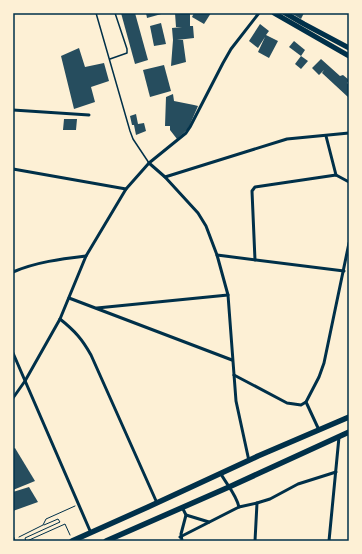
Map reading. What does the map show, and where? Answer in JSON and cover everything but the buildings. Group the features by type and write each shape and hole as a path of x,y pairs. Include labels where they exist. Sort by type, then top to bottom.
{"highway":[{"path":"71,538 91,533 349,417"},
{"path":"106,541 348,433"}],"main road":[{"path":"274,13 349,56"},
{"path":"286,13 349,48"}],"street":[{"path":"13,398 25,381 60,319 86,256 126,189 149,163 186,133 226,58 259,13"},
{"path":"13,110 89,115"},
{"path":"165,177 268,144 304,137 349,133"},
{"path":"326,136 336,175"},
{"path":"149,163 165,177 198,213 206,226 217,254 228,295 236,402 249,461"},
{"path":"13,169 126,189"},
{"path":"255,260 253,189 255,187 336,175 349,182"},
{"path":"234,375 287,403 301,405 306,402 319,377 324,362 349,243"},
{"path":"217,254 344,271"},
{"path":"13,272 41,262 86,256"},
{"path":"94,308 228,295"},
{"path":"69,298 232,360"},
{"path":"60,319 75,331 84,341 157,503"},
{"path":"13,353 91,533"},
{"path":"306,402 319,430"},
{"path":"329,541 339,437"},
{"path":"181,539 239,507 270,499 298,484 336,472"},
{"path":"221,474 236,498 239,507"},
{"path":"255,541 257,503"},
{"path":"181,539 186,515 182,507"},
{"path":"186,515 210,522"}],"lane":[{"path":"96,13 130,131 149,163"},
{"path":"110,59 127,52 115,13"}],"path":[{"path":"43,525 46,519 79,504"},
{"path":"14,539 58,519 60,522 25,538 26,541"},
{"path":"26,541 65,524 71,538"}]}
